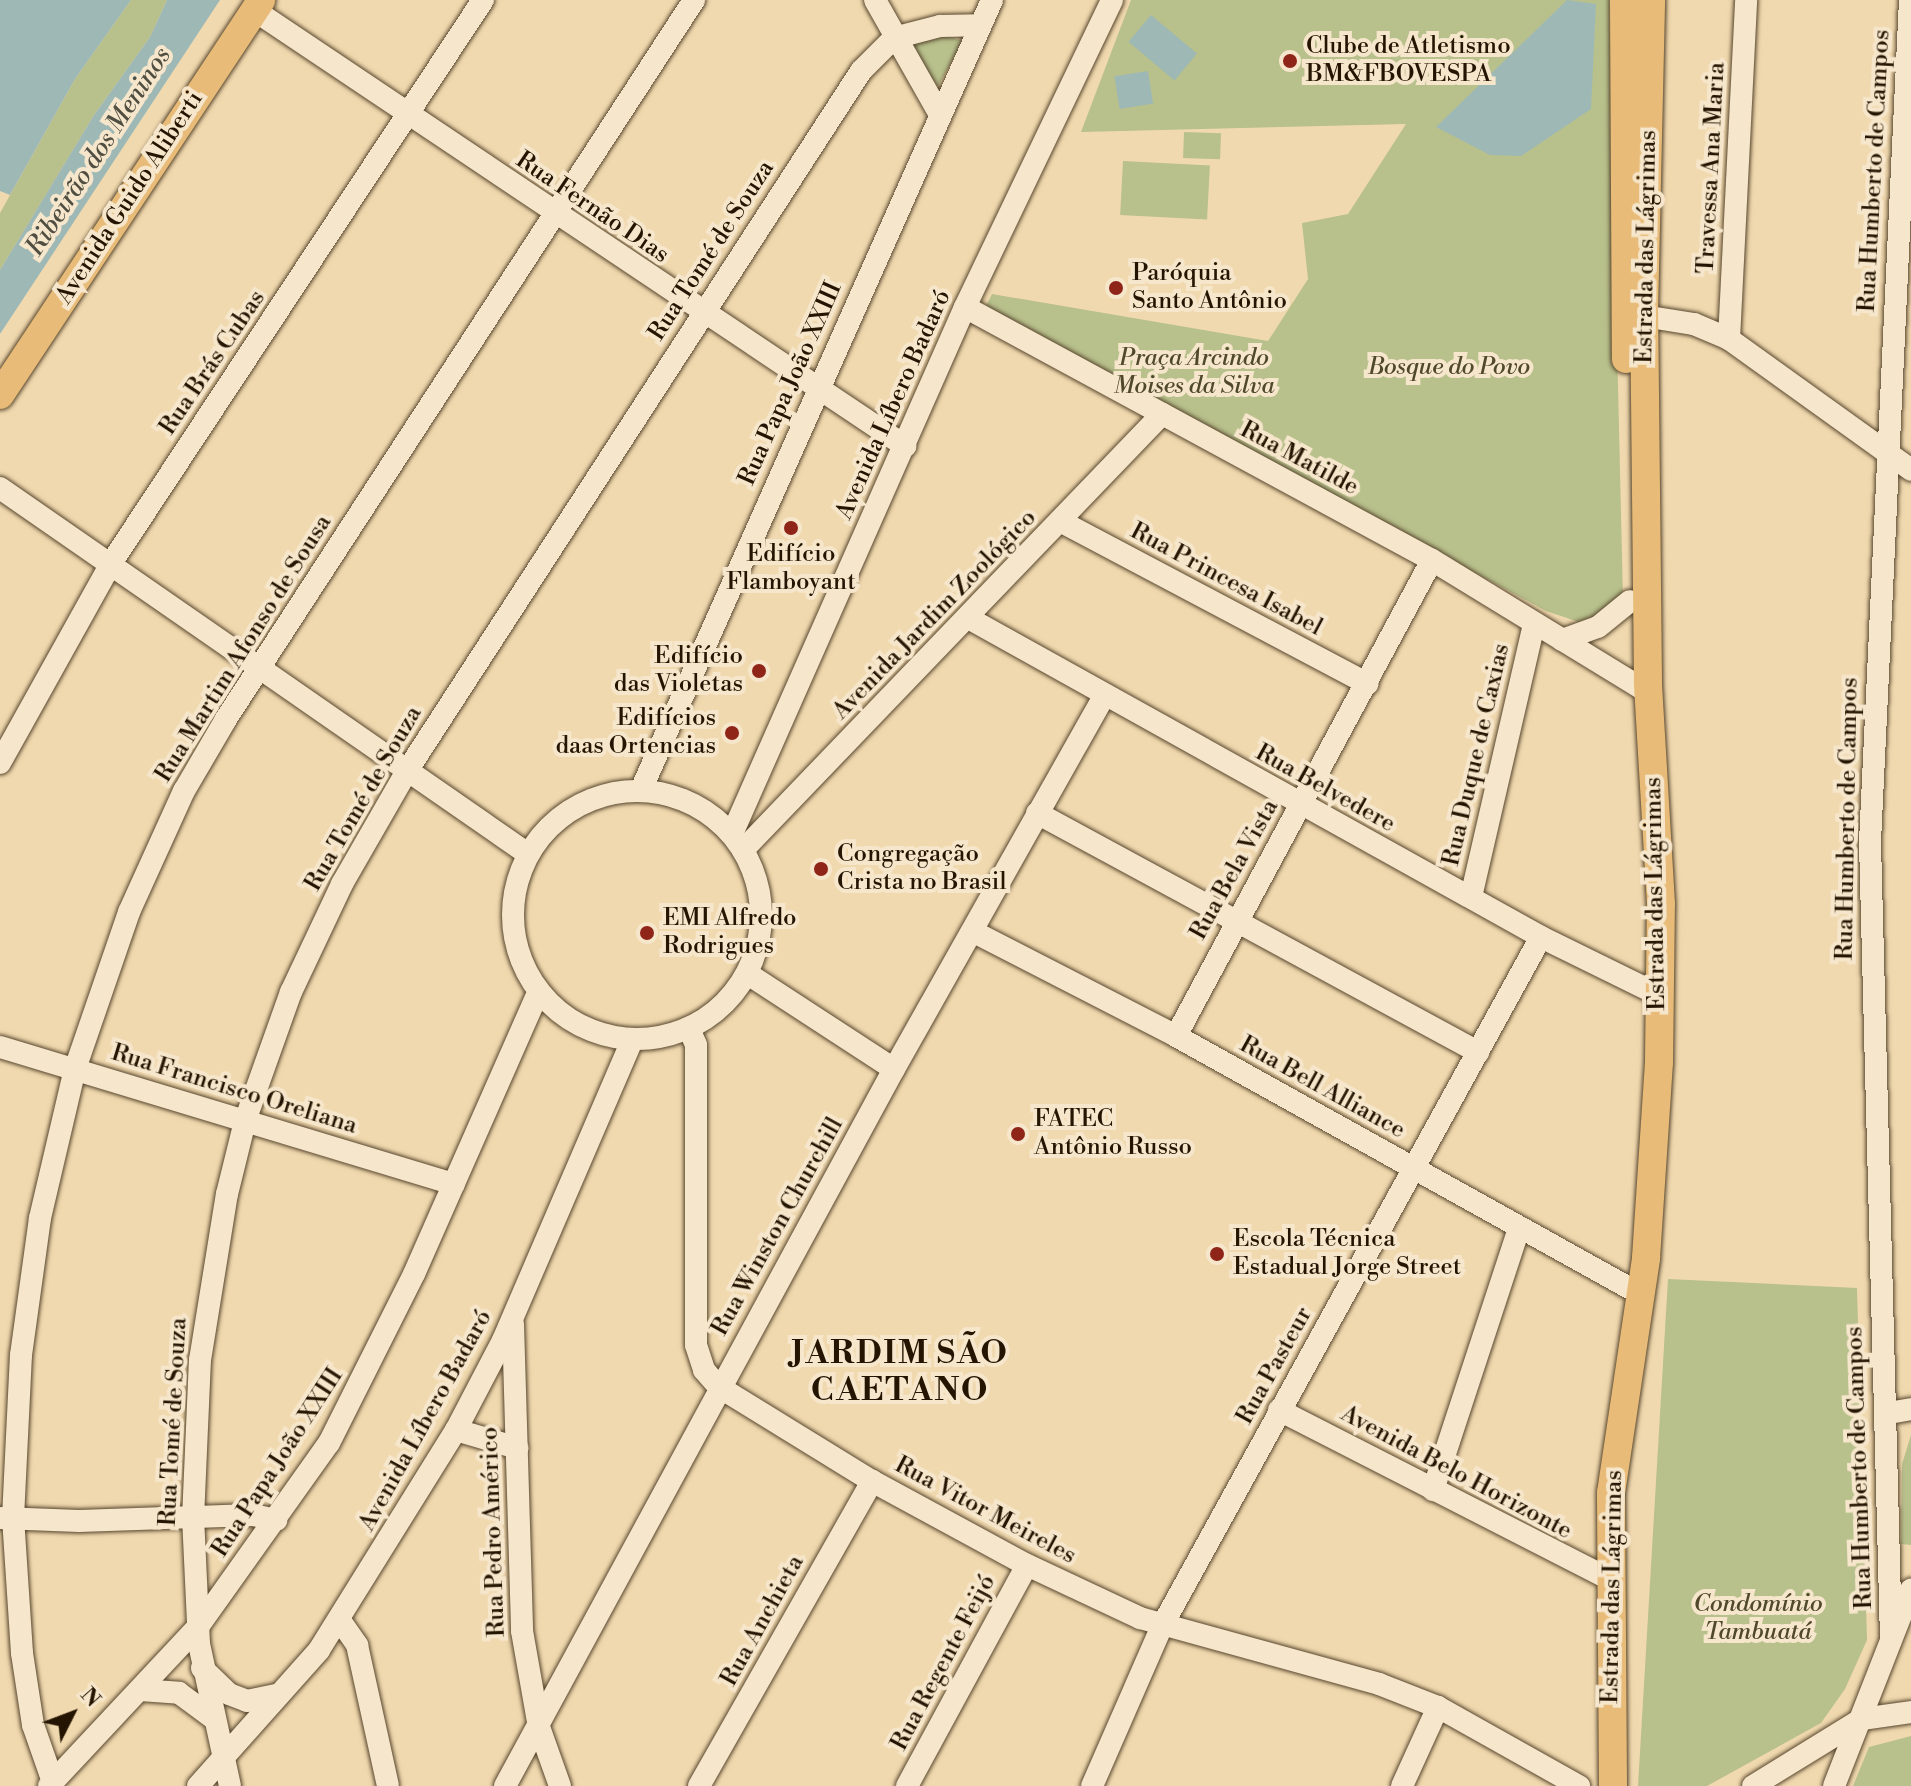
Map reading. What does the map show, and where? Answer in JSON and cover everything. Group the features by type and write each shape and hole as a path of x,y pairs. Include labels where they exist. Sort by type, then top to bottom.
{"main road":[{"name":"Estrada das Lágrimas","path":"1624,0 1635,314 1640,688"},
{"name":"Estrada das Lágrimas","path":"1613,1786 1600,1479 1634,1292 1655,1145 1651,993 1661,904 1630,601 1635,314 1651,0"},
{"name":"Avenida Guido Aliberti","path":"0,395 257,5"},
{"name":"Estrada das Lágrimas","path":"1595,1786 1603,1577"}],"street":[{"name":"Rua Brás Cubas","path":"0,763 110,565 483,0"},
{"name":"Rua Martim Afonso de Sousa","path":"51,1784 28,1696 7,1518 29,1281 75,1069 158,843 259,668 694,0"},
{"path":"875,0 940,115"},
{"name":"Rua Papa João XXIII","path":"641,790 992,0"},
{"name":"Avenida Líbero Badaró","path":"738,842 965,307 1112,0"},
{"name":"Travessa Ana Maria","path":"1729,339 1746,0"},
{"name":"Rua Humberto de Campos","path":"1891,1639 1900,1411 1870,871 1910,0"},
{"name":"Rua Fernão Dias","path":"257,5 408,117 905,446"},
{"path":"894,38 940,26 979,25"},
{"name":"Rua Tomé de Souza","path":"230,1786 202,1668 193,1519 206,1307 245,1121 265,1057 310,949 407,771 861,71 894,38"},
{"name":"Rua Matilde","path":"965,307 1432,560 1640,688"},
{"path":"1635,314 1694,324 1729,339 1889,450 1911,470"},
{"name":"Avenida Jardim Zoológico","path":"738,842 970,619 1162,414"},
{"path":"0,488 528,854"},
{"name":"Rua Princesa Isabel","path":"1060,521 1368,684"},
{"name":"Rua Bela Vista","path":"1176,1036 1432,560"},
{"path":"1562,640 1598,627 1630,601"},
{"name":"Rua Belvedere","path":"970,619 1300,805 1541,937 1651,993"},
{"name":"Rua Duque de Caxias","path":"1471,897 1534,624"},
{"name":"Rua Winston Churchill","path":"505,1786 719,1387 1104,697"},
{"path":"641,790 675,796 706,811 738,842 758,886 762,925 748,974 723,1008 689,1029 632,1040 606,1037 575,1024 539,991 515,943 513,908 528,854 555,821 581,804 641,790"},
{"path":"1037,813 1478,1052"},
{"name":"Rua Bell Alliance","path":"974,932 1176,1036 1634,1292"},
{"name":"Rua Pasteur","path":"1092,1786 1162,1626 1279,1410 1416,1171 1541,937"},
{"path":"748,974 894,1069"},
{"name":"Rua Papa João XXIII","path":"51,1784 198,1627 276,1520 366,1376 539,991"},
{"name":"Rua Vitor Meireles","path":"689,1029 696,1045 696,1345 704,1370 719,1387 872,1481 1027,1565 1162,1626 1306,1662 1438,1707 1579,1786"},
{"name":"Avenida Líbero Badaró","path":"198,1786 319,1650 456,1430 512,1320 632,1040"},
{"name":"Rua Francisco Oreliana","path":"0,1047 454,1184"},
{"path":"1433,1490 1519,1229"},
{"name":"Rua Pedro Américo","path":"512,1320 522,1631 539,1727 560,1786"},
{"name":"Avenida Belo Horizonte","path":"1279,1410 1603,1577"},
{"path":"456,1430 517,1448"},
{"name":"Rua Anchieta","path":"699,1786 872,1481"},
{"path":"7,1518 193,1519 253,1515 276,1520"},
{"name":"Rua Regente Feijó","path":"907,1786 1027,1565"},
{"path":"1834,1786 1911,1590"},
{"path":"339,1619 357,1645 388,1786"},
{"path":"202,1668 229,1694 247,1701 279,1694"},
{"path":"140,1690 179,1693 213,1718"},
{"path":"1402,1786 1438,1707"},
{"path":"1766,1784 1862,1719 1911,1712"}],"green space":[{"path":"131,0 167,0 150,37 94,115 0,270 0,213 75,79"},
{"name":"Bosque do Povo","path":"1131,0 1609,0 1623,599 1603,617 1579,622 1546,611 985,308 992,294 1268,341 1308,279 1302,223 1348,214 1406,124 1081,132"},
{"path":"939,34 963,41 938,86 908,45"},
{"path":"1184,132 1221,133 1220,159 1183,158"},
{"path":"1123,161 1210,166 1207,219 1120,215"},
{"name":"Condomínio Tambuatá","path":"1668,1279 1857,1288 1867,1640 1845,1689 1821,1723 1707,1786 1638,1786"},
{"path":"1911,1435 1911,1545 1901,1544 1902,1464"},
{"path":"1911,1736 1911,1786 1853,1786 1869,1747"}],"water":[{"path":"0,0 131,0 75,79 10,195 0,191"},
{"name":"Ribeirão dos Meninos","path":"167,0 220,0 0,334 0,270 94,115 150,37"},
{"path":"1567,0 1596,4 1591,109 1521,156 1490,155 1436,127"},
{"path":"1151,15 1197,54 1174,80 1129,42"},
{"path":"1148,71 1153,104 1120,109 1114,76"}],"place":[{"name":"Clube de Atletismo BM&FBOVESPA","path":"1290,61"},
{"name":"Paróquia Santo Antônio","path":"1116,288"},
{"name":"Edifício Flamboyant","path":"791,528"},
{"name":"Edifício das Violetas","path":"759,671"},
{"name":"Edifícios daas Ortencias","path":"732,733"},
{"name":"Congregação Crista no Brasil","path":"821,869"},
{"name":"EMI Alfredo Rodrigues","path":"647,933"},
{"name":"FATEC Antônio Russo","path":"1018,1134"},
{"name":"Escola Técnica Estadual Jorge Street","path":"1217,1254"}],"district":[{"name":"JARDIM SÃO CAETANO","path":"900,1372"}],"park label":[{"name":"Praça Arcindo Moises da Silva","path":"1194,373"}]}
